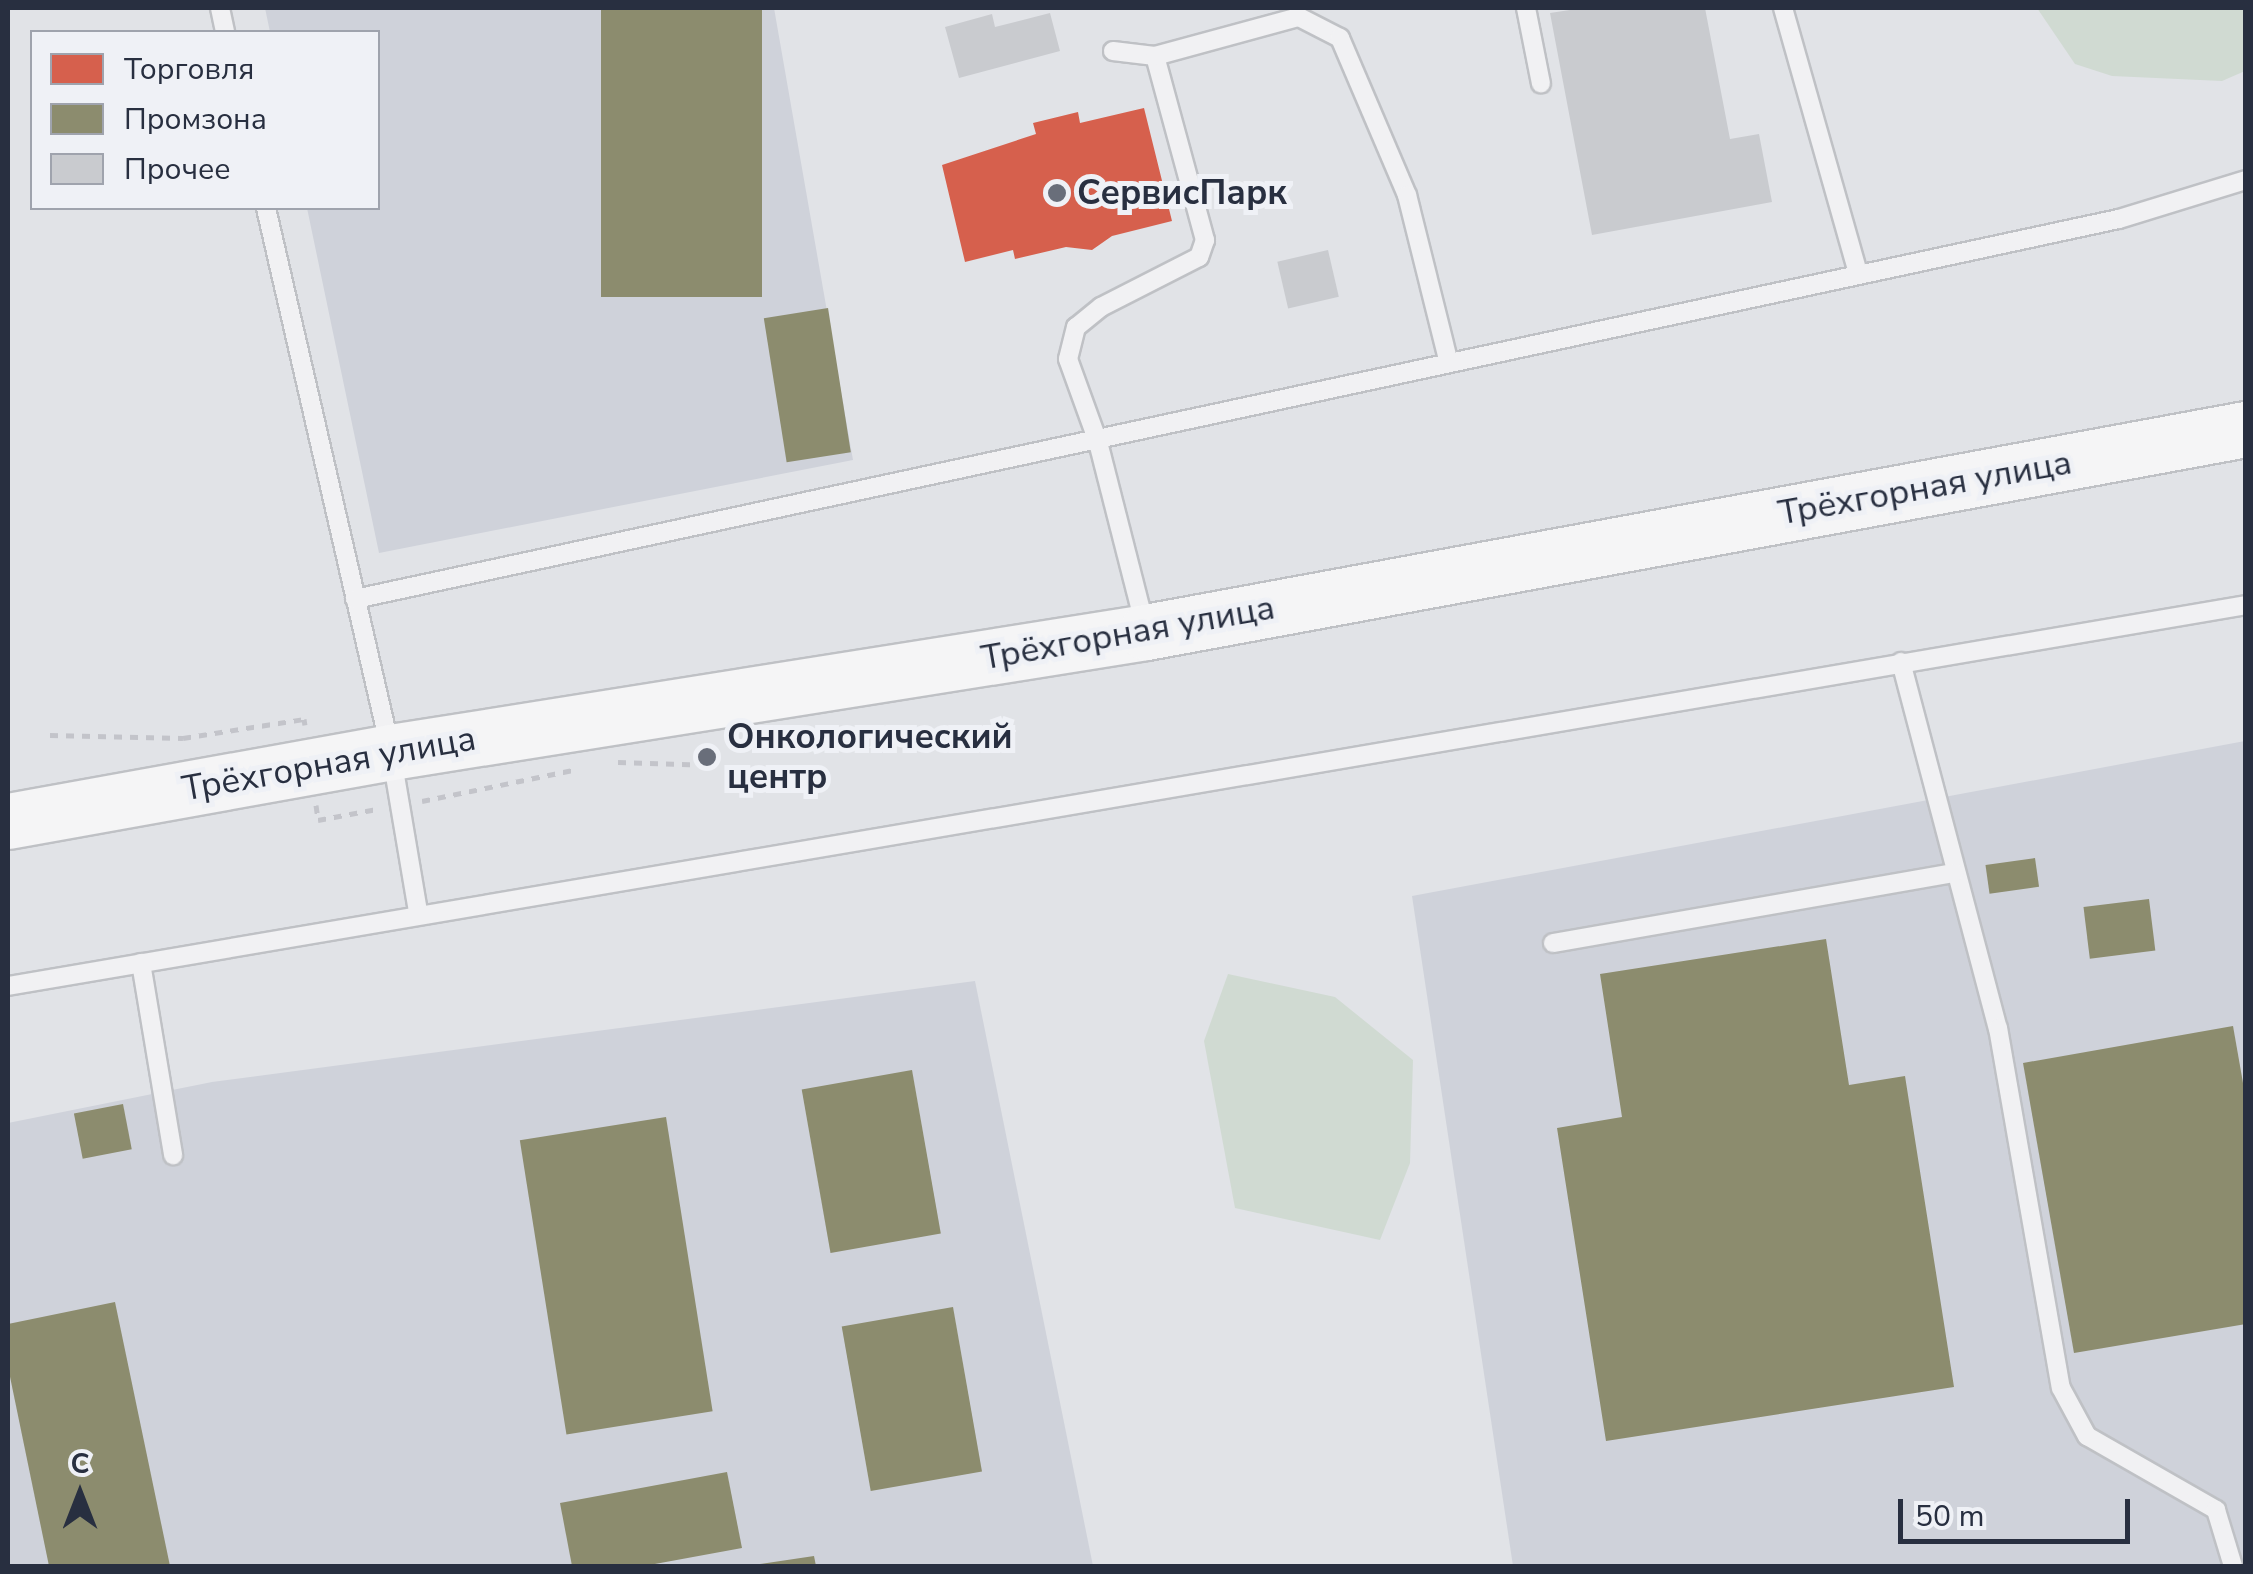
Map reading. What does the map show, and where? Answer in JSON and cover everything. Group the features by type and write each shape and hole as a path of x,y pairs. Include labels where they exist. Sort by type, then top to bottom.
{"highway":[{"name":"Трёхгорная улица","path":"8,822 391,752 1146,632 2246,429"}],"lane":[{"path":"1526,8 1541,84"},
{"path":"1784,8 1858,273"},
{"path":"1112,52 1155,56 1299,16 1340,38 1407,195 1449,363"},
{"path":"1146,632 1098,442 1068,359 1076,327 1101,307 1199,257 1205,240 1155,56"},
{"path":"356,599 2118,219 2246,180"},
{"path":"266,210 391,752 418,912"},
{"path":"8,986 418,912 2246,605"},
{"path":"1902,662 1954,873 1998,1028 2056,1368 2071,1415 2088,1436 2216,1510 2233,1566"},
{"path":"1552,943 1954,873"},
{"path":"141,963 173,1155"}],"shaded area":[{"path":"265,8 774,8 853,460 379,553 307,210 380,210 380,30 270,30"},
{"path":"2037,8 2245,8 2245,71 2222,81 2112,76 2075,64"},
{"path":"2245,741 2245,1566 1513,1566 1412,896"},
{"path":"1228,974 1335,997 1413,1060 1410,1163 1380,1240 1235,1208 1204,1041"},
{"path":"975,981 1093,1566 8,1566 8,1123 212,1082"}],"building: Торговля":[{"name":"СервисПарк","path":"1144,108 1172,221 1112,236 1092,250 1066,247 1015,259 1013,250 965,262 942,165 1036,134 1033,123 1078,112 1080,123"}],"building: Промзона":[{"path":"601,8 762,8 762,297 601,297"},
{"path":"828,308 851,452 787,462 764,318"},
{"path":"2035,858 2039,887 1990,894 1985,865"},
{"path":"2149,899 2155,951 2090,959 2083,907"},
{"path":"1826,939 1849,1085 1905,1076 1954,1387 1606,1441 1557,1128 1622,1117 1600,974"},
{"path":"2233,1026 2246,1100 2246,1324 2074,1353 2023,1063"},
{"path":"912,1070 941,1233 831,1253 802,1089"},
{"path":"123,1104 132,1149 83,1159 74,1114"},
{"path":"666,1117 713,1411 566,1434 520,1140"},
{"path":"115,1302 170,1566 49,1566 8,1367 8,1324"},
{"path":"953,1307 982,1471 871,1491 842,1327"},
{"path":"727,1472 742,1548 644,1566 572,1566 560,1503"},
{"path":"814,1556 816,1566 760,1566 760,1564"}],"building: Прочее":[{"path":"1583,8 1705,8 1730,139 1759,134 1772,202 1592,235 1550,13"},
{"path":"1050,13 1060,51 959,78 945,27 992,14 995,27"},
{"path":"1328,250 1339,297 1288,308 1277,262"}],"place":[{"name":"СервисПарк","path":"1057,193"},
{"name":"Онкологический центр","path":"707,757"}]}
